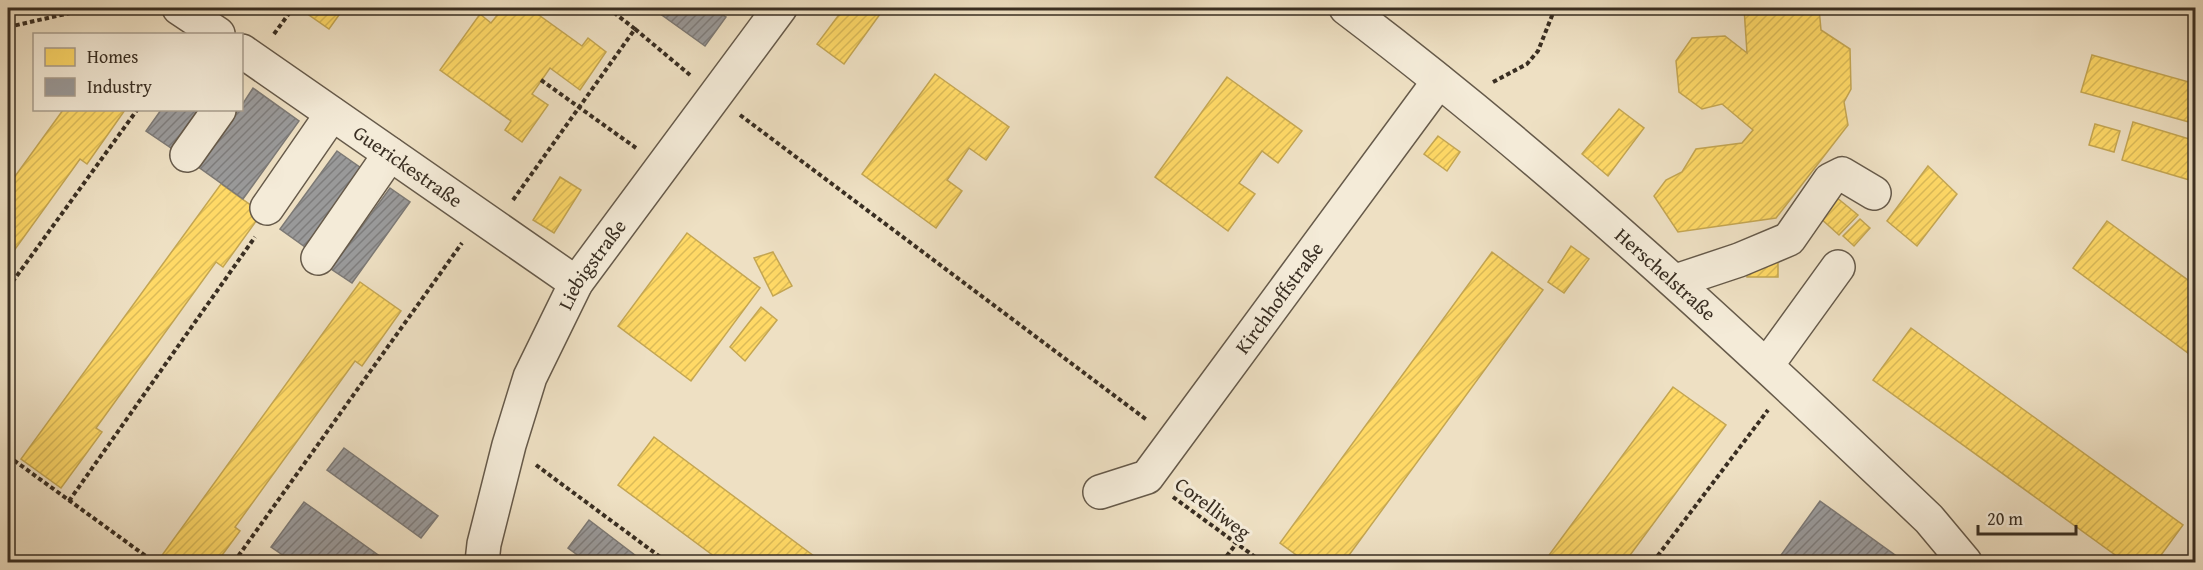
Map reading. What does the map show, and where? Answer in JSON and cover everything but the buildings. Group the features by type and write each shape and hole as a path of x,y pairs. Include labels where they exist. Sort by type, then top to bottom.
{"street":[{"path":"179,8 216,33"},
{"name":"Liebigstraße","path":"482,562 484,544 509,445 530,377 576,283 780,8"},
{"name":"Herschelstraße","path":"1346,8 1464,101 1676,281 1929,519 1965,562"},
{"name":"Guerickestraße","path":"246,63 332,114 576,283"},
{"name":"Kirchhoffstraße","path":"1147,477 1439,81"},
{"path":"187,155 218,111"},
{"path":"267,208 332,114"},
{"path":"318,258 390,154"},
{"path":"1676,281 1739,260 1789,239 1830,180 1842,174 1874,193"},
{"path":"1778,375 1838,267"},
{"path":"1100,492 1147,477"}],"path":[{"path":"8,27 92,8"},
{"path":"608,8 715,95 1174,440"},
{"path":"1464,101 1527,64 1538,51 1555,8"},
{"path":"234,562 488,222 579,107 635,29"},
{"path":"541,80 662,166"},
{"path":"8,288 136,111"},
{"path":"69,501 267,220 267,208"},
{"path":"1653,562 1778,375"},
{"path":"509,445 667,562"},
{"path":"8,456 154,562"},
{"name":"Corelliweg","path":"1147,477 1262,562"},
{"path":"1222,562 1236,544"}]}
